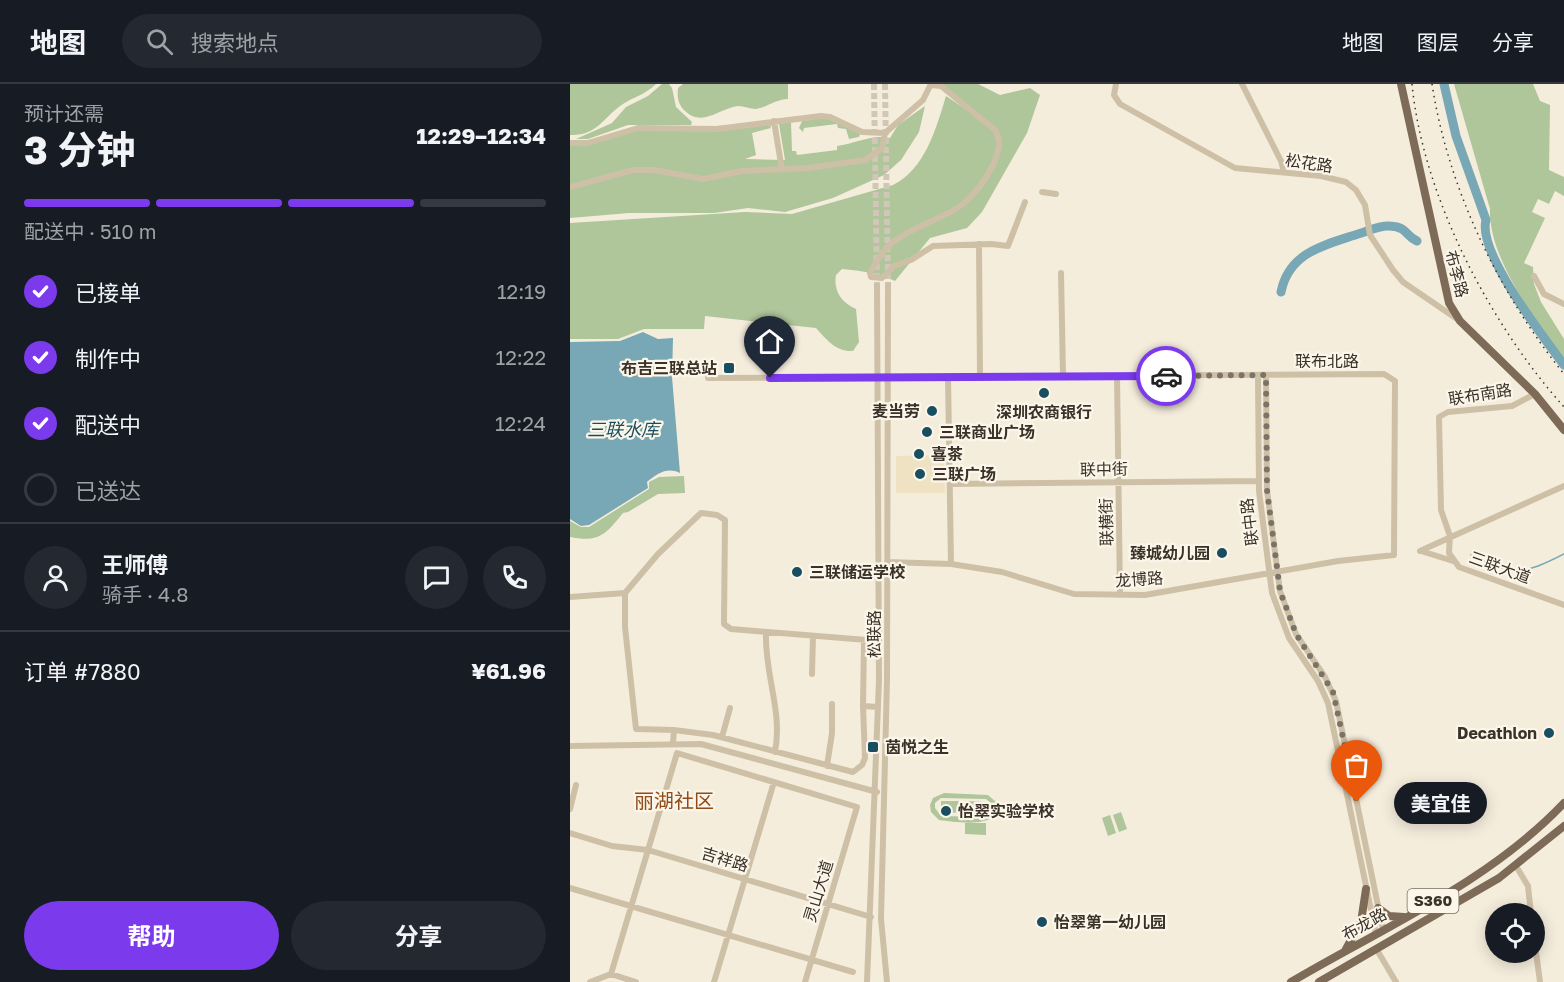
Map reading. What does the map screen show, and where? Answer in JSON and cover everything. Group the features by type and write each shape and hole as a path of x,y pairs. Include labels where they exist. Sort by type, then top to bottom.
{"main road":[{"name":"布李路","path":"1401,84 1449,303 1460,321 1535,394 1564,430"},
{"name":"布龙路","path":"1291,982 1406,917 1506,856 1564,803"},
{"name":"布龙路","path":"1319,982 1377,950 1516,866 1564,826"},
{"path":"1344,951 1361,922 1366,889"},
{"path":"1378,908 1389,916 1406,917"}],"street":[{"path":"570,187 633,170 654,170 686,178 703,179 742,171 782,170 866,160 882,148 885,133 923,100 931,84 941,86 995,130 998,136 998,152 981,185 966,203 953,213 892,242 884,250 870,273 873,278 882,278 894,266 933,246 979,244 1005,247 1010,244 1025,202"},
{"name":"松花路","path":"1116,84 1114,95 1120,104 1232,166 1321,176 1346,183 1356,190 1365,205 1370,235 1404,282 1460,321"},
{"path":"1242,84 1281,160 1284,172"},
{"path":"570,143 588,143 638,128 717,129 826,116 862,132 885,133"},
{"path":"774,121 782,170"},
{"path":"1042,192 1056,194"},
{"path":"979,244 980,377"},
{"path":"1061,273 1063,376"},
{"path":"1534,276 1544,294 1564,304"},
{"name":"松联路","path":"887,982 881,919 887,562 888,285"},
{"name":"松联路","path":"867,982 879,641 877,286"},
{"name":"联布北路","path":"708,378 1384,374 1393,378 1396,386 1394,555"},
{"name":"联中路","path":"1258,375 1258,481 1275,605 1284,627 1318,681 1328,703 1366,889 1379,932"},
{"name":"联中路","path":"1266,375 1266,479 1277,572 1283,602 1291,624 1325,677 1336,701 1378,908 1379,932"},
{"name":"联横街","path":"1117,376 1120,595"},
{"path":"948,377 951,564"},
{"name":"联布南路","path":"1438,427 1439,417 1443,413 1512,406 1535,394"},
{"name":"三联大道","path":"1438,427 1441,510 1450,536 1448,549 1453,561 1463,569 1564,604"},
{"name":"联中街","path":"951,484 1258,481"},
{"path":"1453,561 1420,551 1564,486"},
{"path":"570,597 624,593 693,518 701,513 717,515 725,520 724,624 731,628 766,632 879,641"},
{"name":"龙博路","path":"887,562 951,564 1011,573 1068,594 1145,595 1269,573 1394,555"},
{"path":"624,593 625,627 636,729 674,730 722,737 853,772 862,765 865,758 864,640"},
{"path":"766,632 768,672 778,714 775,752"},
{"path":"812,675 813,636"},
{"path":"827,766 832,733 832,704"},
{"path":"864,706 878,707"},
{"path":"722,737 730,708"},
{"path":"673,742 674,730"},
{"path":"570,746 673,742 701,744 884,793"},
{"path":"611,974 677,753 774,782 714,982"},
{"name":"灵山大道","path":"774,782 858,807 805,982"},
{"path":"570,809 576,785"},
{"name":"吉祥路","path":"570,833 612,846 648,850 871,917"},
{"path":"1516,866 1528,886 1530,903"},
{"path":"570,888 853,972"},
{"path":"1377,950 1396,982"},
{"path":"1537,963 1540,982"},
{"path":"590,982 611,974 636,982"}],"green space":[{"path":"570,84 656,84 616,109 594,129 570,135"},
{"path":"662,84 669,84 672,88 676,107 692,122 691,125 628,125 588,139 576,139 612,123 626,107 648,96"},
{"path":"683,84 788,84 788,99 756,109 738,106 710,116 697,117 684,110 679,103 678,88"},
{"path":"940,84 978,84 1000,95 1030,88 1040,95 1027,133 982,212 967,228 930,238 895,281 869,273 842,269 836,275 837,291 847,303 856,309 859,342 853,351 837,347 816,328 705,316 704,329 644,329 618,339 570,339 570,223 745,212 792,214 893,185 904,178 921,159 928,147 946,96 967,110"},
{"path":"1454,84 1533,84 1540,101 1550,105 1549,170 1564,177 1564,196 1555,191 1549,204 1538,199 1532,212 1545,218 1524,263 1533,267 1534,284 1541,302 1564,339 1564,359 1540,327 1505,268 1491,228 1490,209"},
{"path":"925,106 919,132 901,160 884,175 833,198 785,212 748,208 714,213 629,213 570,218 570,144 630,131 769,123 771,128 752,133 756,155 745,159 785,160 779,124 791,122 792,151 796,151 797,155 837,150 837,146 869,138 890,138 898,125"},
{"path":"828,117 860,134 859,137 849,139 846,129 838,128 837,124 804,128 803,132 799,128 802,121"},
{"path":"684,476 685,493 658,494 623,513 612,526 595,538 570,537 570,521 581,527 589,527 649,489 649,482 659,477"},
{"path":"944,793 988,795 996,802 996,814 985,821 978,822 939,820 931,812 930,805 933,798","holes":["941,798 986,799 992,804 992,809 986,817 941,816 935,808 935,803"]},
{"path":"941,801 962,801 962,813 941,812"},
{"path":"966,801 987,802 987,813 966,812"},
{"path":"1121,812 1127,829 1119,832 1113,815"},
{"path":"1110,815 1116,833 1108,836 1102,818"},
{"path":"965,823 986,823 986,835 965,834"}],"shaded area":[{"name":"三联广场","path":"944,455 945,493 896,493 896,456"}],"water":[{"name":"三联水库","path":"643,332 658,339 673,338 672,377 680,473 667,471 659,474 647,482 648,488 589,525 581,526 570,519 570,342 620,341"}],"waterway":[{"path":"1444,84 1456,136 1486,220 1486,234 1492,252 1514,294 1564,365"},
{"path":"1281,292 1285,278 1300,259 1333,242 1386,226 1400,228 1417,241"},
{"path":"1471,555 1497,567 1518,570 1538,566 1564,554"}],"tunnel":[{"path":"874,84 877,286"},
{"path":"885,84 888,285"}],"railway":[{"path":"1412,84 1419,127 1430,170 1445,214 1464,257 1511,337 1564,407"},
{"path":"1432,84 1450,162 1479,237 1518,309 1564,374"}],"way so far":[{"path":"1166,376 1266,375 1267,490 1280,591 1286,613 1296,634 1333,692 1357,802"}],"place":[{"name":"布吉三联总站","path":"729,368"},
{"name":"深圳农商银行","path":"1044,393"},
{"name":"麦当劳","path":"932,411"},
{"name":"三联商业广场","path":"927,432"},
{"name":"喜茶","path":"919,454"},
{"name":"三联广场","path":"920,474"},
{"name":"臻城幼儿园","path":"1222,553"},
{"name":"三联储运学校","path":"797,572"},
{"name":"Decathlon","path":"1549,733"},
{"name":"茵悦之生","path":"873,747"},
{"name":"美宜佳","path":"1357,802"},
{"name":"怡翠实验学校","path":"946,811"},
{"name":"怡翠第一幼儿园","path":"1042,922"}],"district":[{"name":"丽湖社区","path":"674,801"}],"route":[{"path":"770,378 1166,376"}]}
